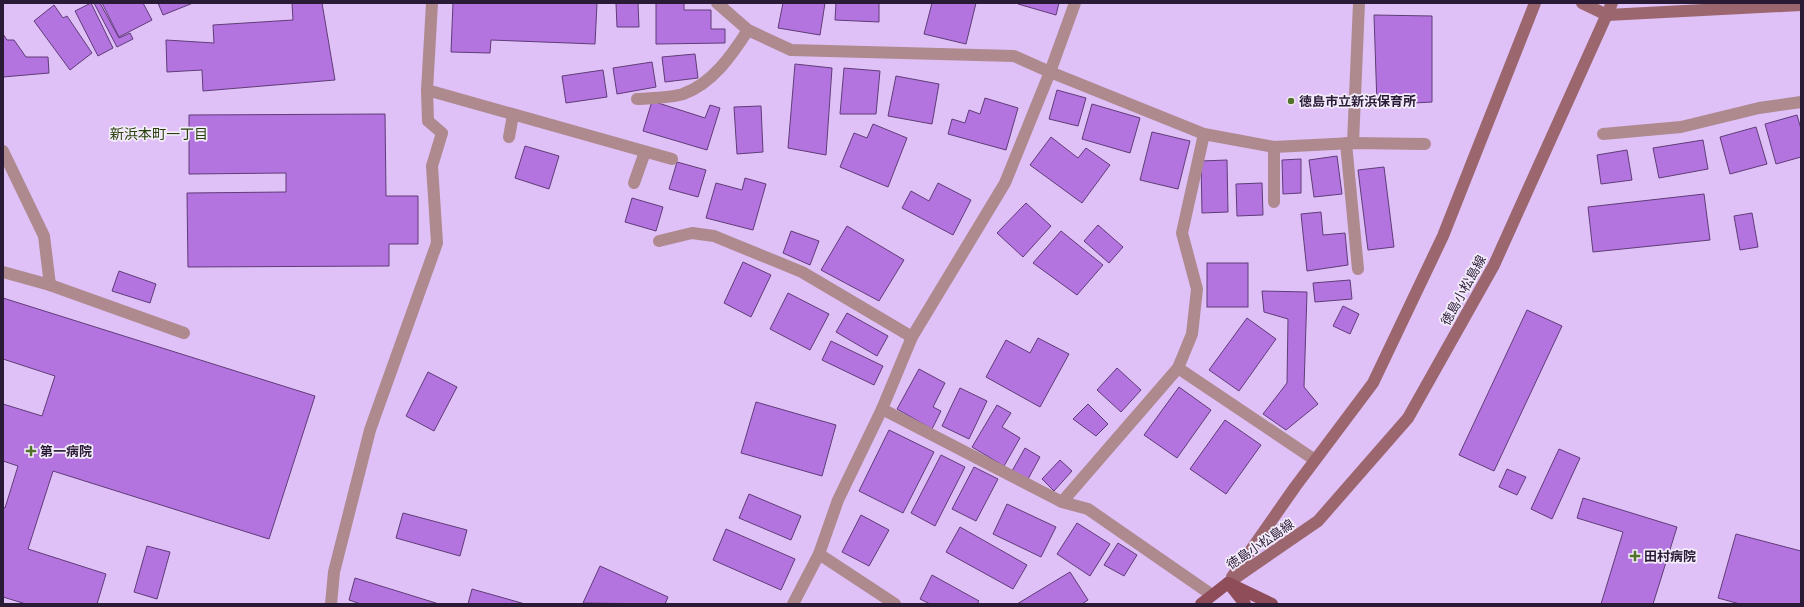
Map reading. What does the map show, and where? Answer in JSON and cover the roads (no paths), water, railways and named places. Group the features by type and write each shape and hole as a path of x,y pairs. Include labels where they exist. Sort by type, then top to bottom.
{"main road":[{"name":"徳島小松島線","path":"1228,583 1315,460 1373,383 1443,236 1535,3"},
{"path":"1582,3 1607,15 1801,5"},
{"name":"徳島小松島線","path":"1228,583 1318,521 1408,418 1494,265 1612,3"},
{"path":"1201,604 1228,583"},
{"path":"1228,583 1245,604"},
{"path":"1228,583 1272,604"}],"street":[{"path":"331,604 334,572 370,430 437,243 432,166 442,133 428,121 427,90 432,3"},
{"path":"717,3 748,30 791,50 1014,56 1204,134 1274,147 1350,143 1425,144"},
{"path":"793,604 820,554 838,500 882,409 912,337 1006,183 1050,72 1075,3"},
{"path":"1358,268 1350,143 1359,3"},
{"path":"637,99 682,94 707,80 731,56 748,30"},
{"path":"427,90 672,159"},
{"path":"1603,134 1682,127 1759,108 1801,102"},
{"path":"509,137 513,114"},
{"path":"1062,502 1178,368 1192,334 1197,289 1182,233 1204,134"},
{"path":"1274,147 1274,202"},
{"path":"3,151 44,236 50,285"},
{"path":"634,183 645,152"},
{"path":"659,240 692,233 714,236 802,272 912,337"},
{"path":"3,272 50,285 184,333"},
{"path":"1178,368 1315,460"},
{"path":"882,409 1062,502 1088,509 1212,595"},
{"path":"820,554 895,604"}],"place":[{"name":"徳島市立新浜保育所","path":"1291,101"},
{"name":"第一病院","path":"31,451"},
{"name":"田村病院","path":"1635,556"}],"district":[{"name":"新浜本町一丁目","path":"159,134"}]}
